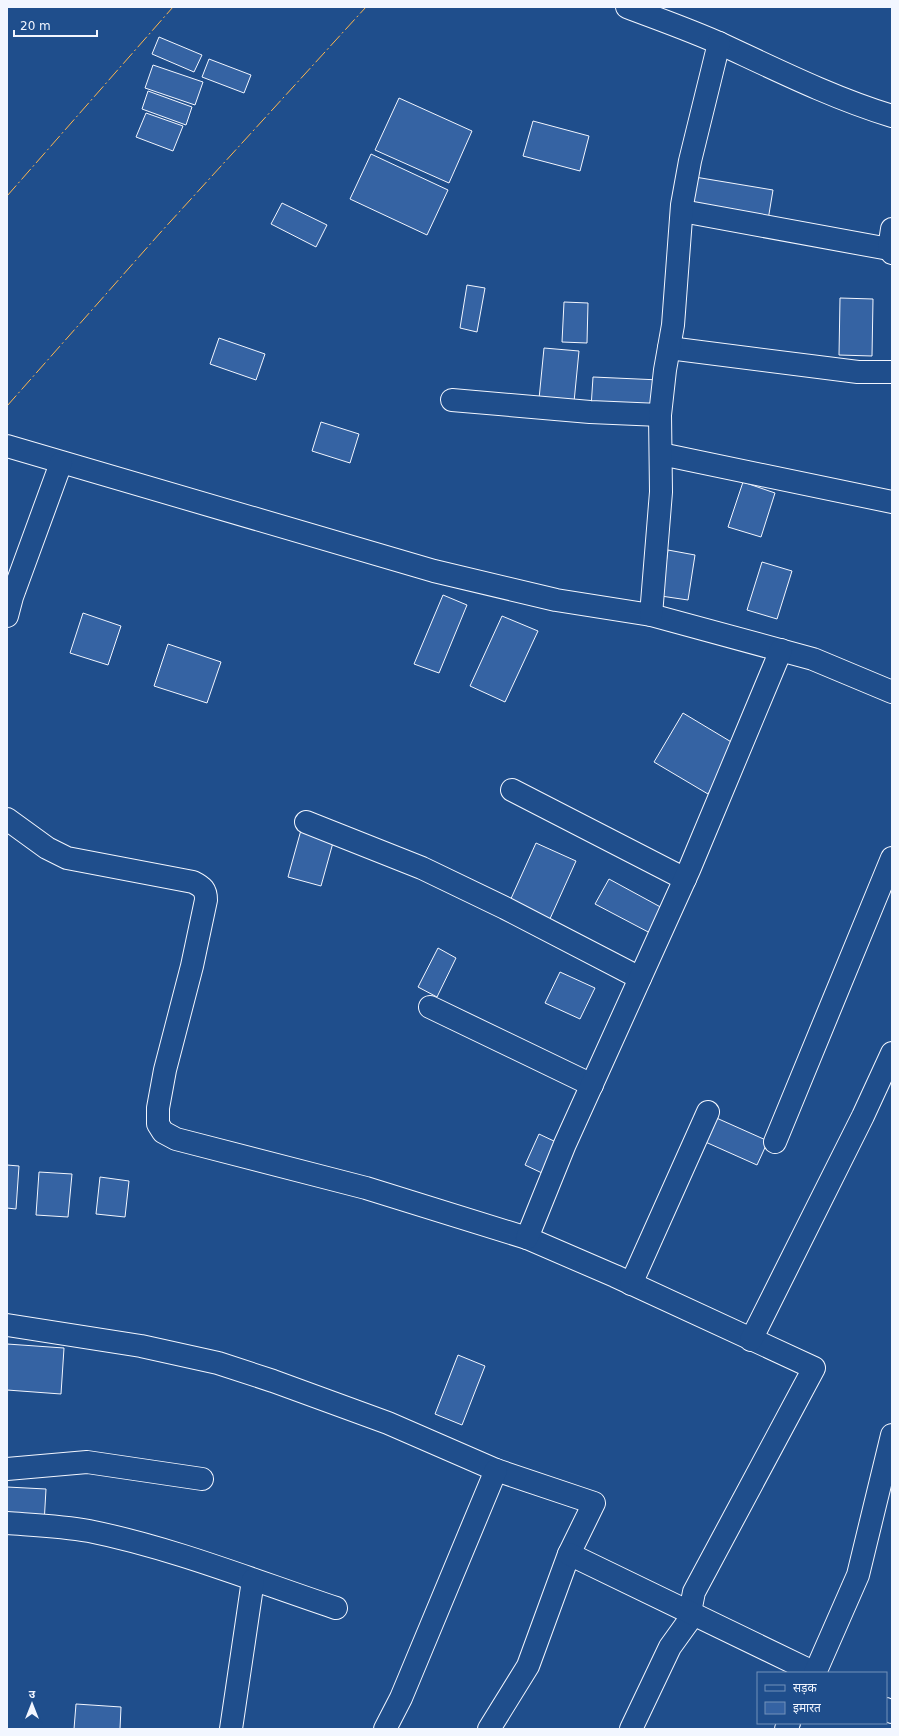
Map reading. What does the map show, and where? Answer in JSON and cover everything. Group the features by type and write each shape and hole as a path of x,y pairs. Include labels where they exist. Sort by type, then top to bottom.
{"street":[{"path":"627,7 719,43 774,70 852,103 892,116"},
{"path":"651,615 662,492 660,415 676,299 682,211 690,161 719,43"},
{"path":"682,211 891,244"},
{"path":"669,348 858,372 892,372"},
{"path":"452,400 590,412 660,415"},
{"path":"7,446 434,571 556,600 651,615 813,659 892,692"},
{"path":"662,454 892,502"},
{"path":"7,616 12,597 61,463"},
{"path":"526,1238 565,1144 685,879 780,650"},
{"path":"512,790 685,879"},
{"path":"7,819 48,848 68,858 193,882 202,887 206,892 206,900 192,966 164,1070 158,1108 158,1124 163,1132 176,1139 366,1188 526,1238 631,1284 814,1368 694,1592 688,1622 670,1646 631,1729"},
{"path":"306,822 422,868 504,908 640,978"},
{"path":"775,1142 892,858"},
{"path":"430,1007 592,1085"},
{"path":"751,1340 863,1116 892,1052"},
{"path":"631,1284 708,1112"},
{"path":"7,1326 141,1346 218,1363 273,1381 388,1423 496,1470 594,1503 569,1554 528,1666 489,1729"},
{"path":"815,1672 858,1575 892,1435"},
{"path":"7,1469 87,1462 202,1479"},
{"path":"385,1729 401,1698 496,1470"},
{"path":"7,1522 87,1531 116,1537 180,1555 336,1608"},
{"path":"569,1554 813,1672"},
{"path":"231,1729 253,1580"}],"building":[{"path":"159,37 202,55 194,72 152,54"},
{"path":"209,59 251,75 244,93 202,77"},
{"path":"153,65 203,82 195,105 145,88"},
{"path":"148,91 192,107 186,125 142,109"},
{"path":"399,98 472,131 449,183 375,150"},
{"path":"146,113 183,126 173,151 136,137"},
{"path":"533,121 589,136 580,171 523,156"},
{"path":"371,154 448,190 427,235 350,199"},
{"path":"695,177 773,190 768,220 690,207"},
{"path":"282,203 327,225 316,247 271,224"},
{"path":"467,285 485,288 477,332 460,328"},
{"path":"840,298 873,299 872,356 839,355"},
{"path":"564,302 588,303 587,343 562,342"},
{"path":"219,338 265,354 256,380 210,364"},
{"path":"544,348 579,351 574,402 539,399"},
{"path":"593,377 660,380 659,411 591,408"},
{"path":"321,422 359,434 350,463 312,451"},
{"path":"743,482 775,493 761,537 728,527"},
{"path":"668,550 695,555 688,600 661,596"},
{"path":"762,562 792,571 777,619 747,610"},
{"path":"443,595 467,605 439,673 414,664"},
{"path":"83,613 121,626 108,665 70,653"},
{"path":"502,616 538,631 505,702 470,686"},
{"path":"168,644 221,662 207,703 154,686"},
{"path":"683,713 738,746 708,794 654,762"},
{"path":"301,830 334,839 321,886 288,877"},
{"path":"536,843 576,861 549,921 509,903"},
{"path":"609,879 666,910 652,934 595,904"},
{"path":"438,948 456,958 437,997 418,987"},
{"path":"560,972 595,988 580,1019 545,1003"},
{"path":"712,1116 768,1141 757,1165 701,1140"},
{"path":"539,1134 556,1142 542,1173 525,1165"},
{"path":"7,1165 19,1166 16,1209 7,1208"},
{"path":"39,1172 72,1174 68,1217 36,1215"},
{"path":"100,1177 129,1181 125,1217 96,1214"},
{"path":"7,1344 64,1348 61,1394 7,1390"},
{"path":"458,1355 485,1366 462,1425 435,1414"},
{"path":"7,1487 46,1489 44,1524 7,1521"},
{"path":"76,1704 121,1707 120,1729 74,1729"}],"power":[{"path":"7,196 173,7"},
{"path":"7,406 160,233 366,7"}]}
